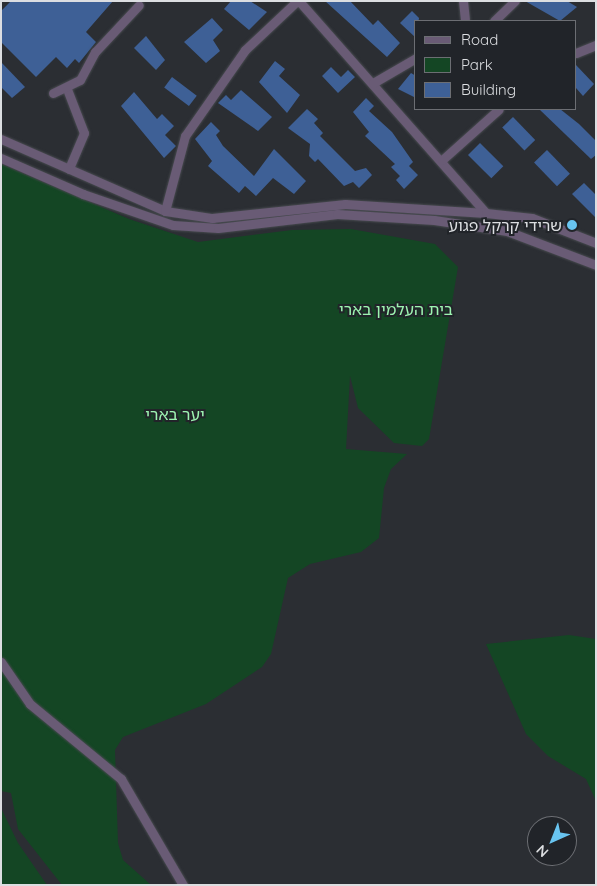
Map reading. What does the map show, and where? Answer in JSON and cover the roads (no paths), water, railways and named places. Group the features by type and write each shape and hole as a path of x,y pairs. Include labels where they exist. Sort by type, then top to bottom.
{"street":[{"path":"165,211 184,136 245,50 298,1 442,160 486,213"},
{"path":"463,1 467,20"},
{"path":"495,20 515,1"},
{"path":"53,93 67,89 139,5"},
{"path":"577,53 596,45"},
{"path":"373,83 414,59"},
{"path":"67,89 84,133 69,169"},
{"path":"442,160 498,110"},
{"path":"1,139 165,211 212,218 344,204 486,213 532,218 596,243"},
{"path":"1,158 83,194 173,225 218,228 338,214 434,220 507,231 596,265"},
{"path":"1,662 30,704 121,779 183,885"}],"place":[{"name":"שרידי קרקל פגוע","path":"572,225"}],"park label":[{"name":"בית העלמין בארי","path":"396,309"},
{"name":"יער בארי","path":"175,414"}]}
